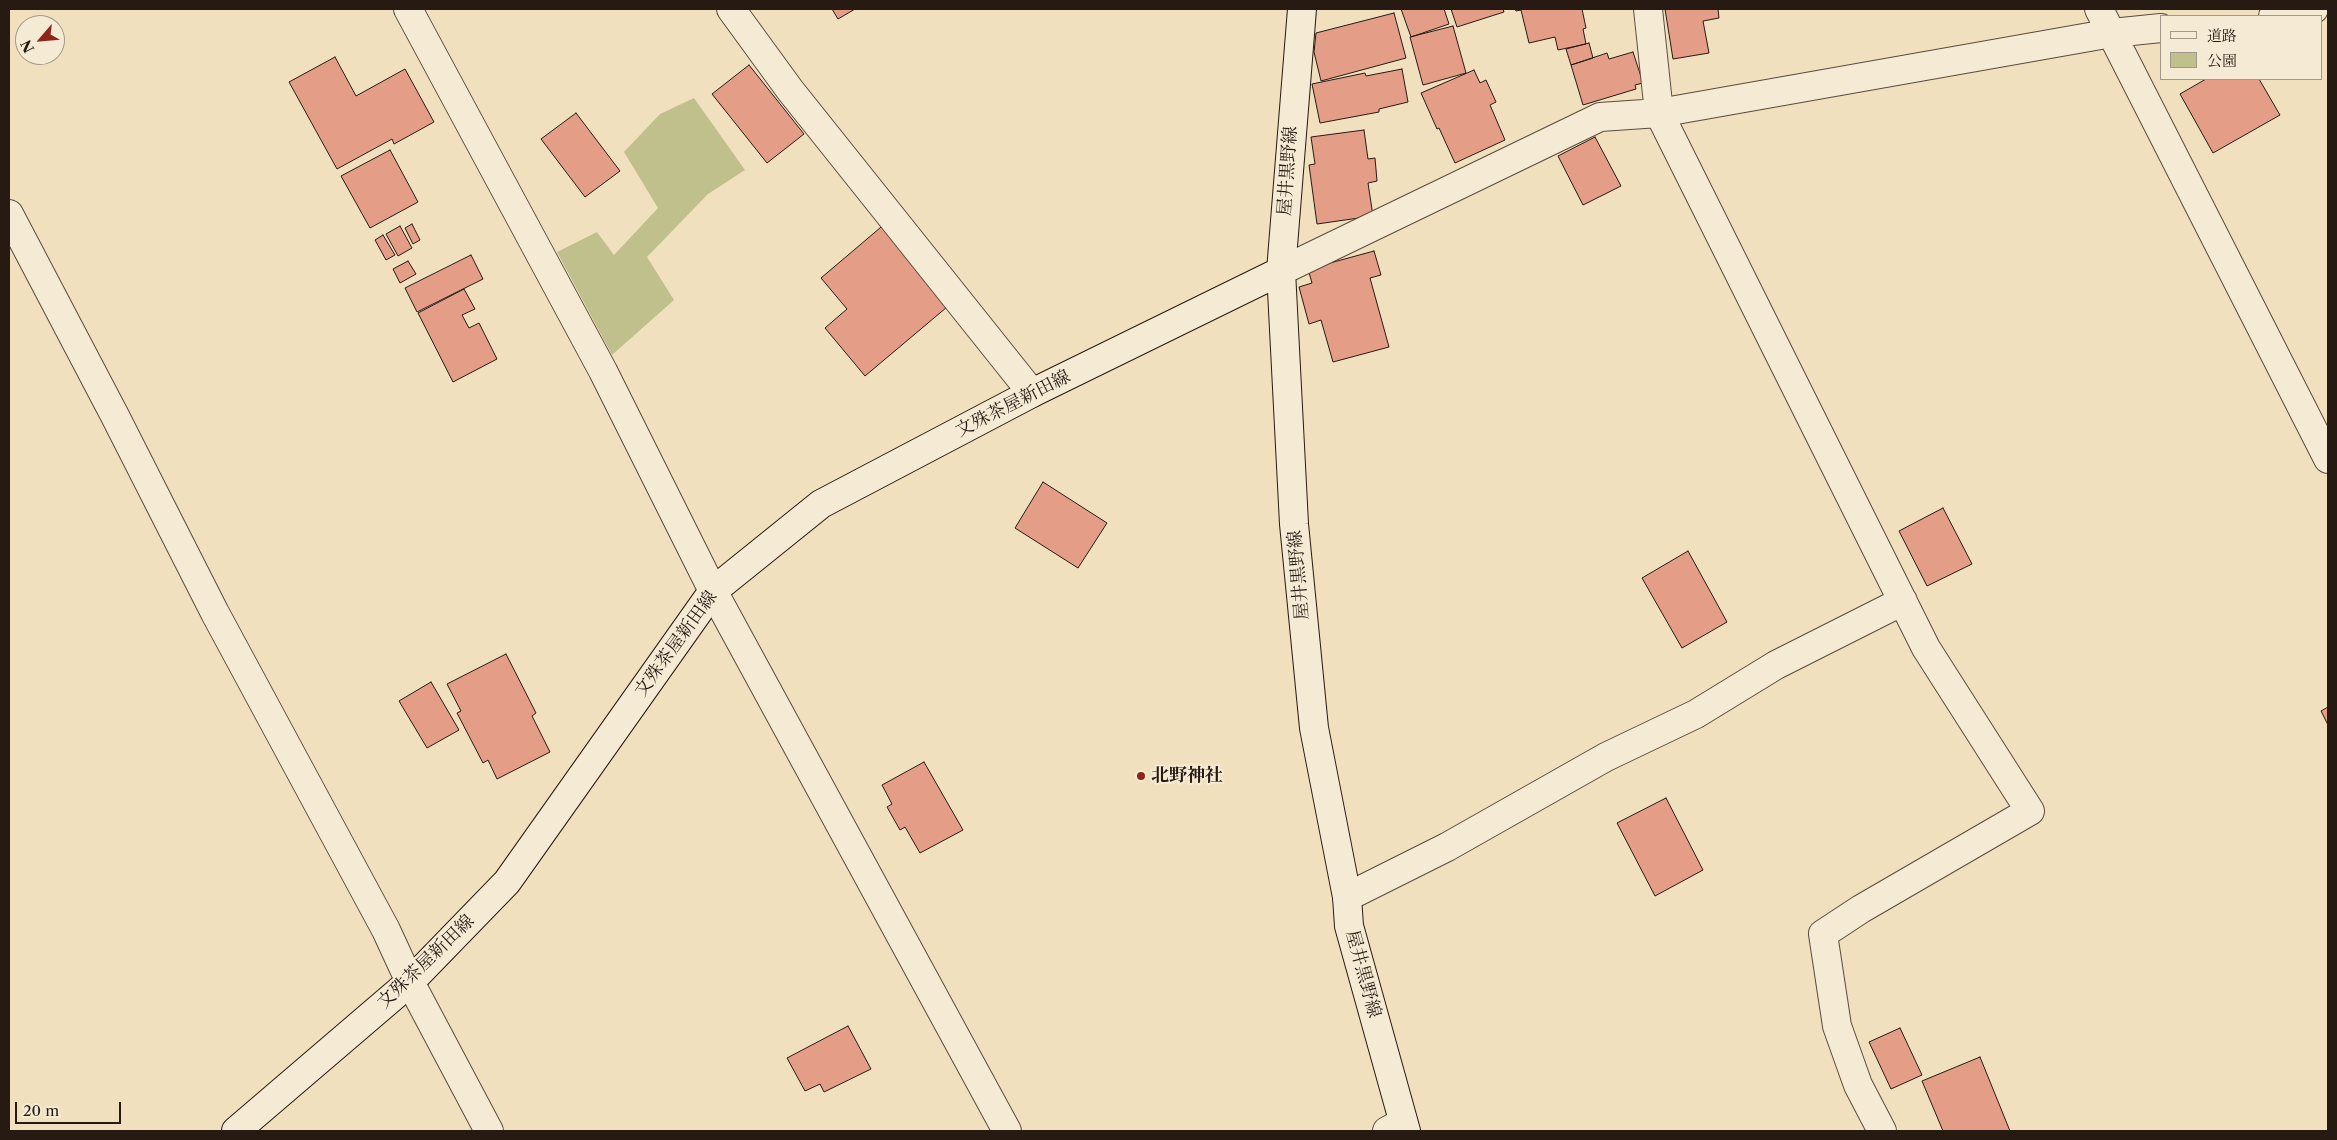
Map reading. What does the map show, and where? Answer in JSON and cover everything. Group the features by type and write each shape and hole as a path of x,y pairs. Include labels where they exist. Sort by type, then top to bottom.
{"street":[{"path":"408,9 602,371 713,590 1007,1131"},
{"path":"731,9 790,90 1032,393"},
{"name":"屋井黒野線","path":"1302,9 1282,271 1294,524 1314,728 1347,897 1349,926 1399,1128"},
{"path":"1648,9 1659,113 1926,648 2030,811 1861,909 1823,934 1837,1026 1858,1085 1882,1131"},
{"path":"2099,9 2328,459"},
{"path":"2279,15 2314,9"},
{"name":"文殊茶屋新田線","path":"236,1131 410,982 506,882 713,590 821,504 1032,393 1600,117 1659,113 2112,32 2160,28"},
{"path":"9,214 115,416 215,613 386,930 410,982 489,1131"},
{"path":"1347,897 1448,847 1606,758 1696,714 1776,665 1832,635 1903,601"}],"green space":[{"path":"694,98 745,170 708,194 647,257 674,300 612,355 557,252 597,232 614,255 658,208 624,152 660,114"}],"building":[{"path":"832,9 855,9 838,19"},
{"path":"1401,9 1444,9 1449,24 1411,37"},
{"path":"1451,9 1503,9 1504,12 1457,27"},
{"path":"1515,9 1582,9 1586,28 1583,29 1586,44 1558,50 1555,37 1529,43 1521,10 1516,11"},
{"path":"1665,9 1718,9 1719,18 1703,21 1709,53 1673,59"},
{"path":"1394,13 1406,58 1321,81 1314,52 1316,33"},
{"path":"1453,26 1466,73 1423,85 1410,37"},
{"path":"1589,43 1593,58 1571,65 1566,49"},
{"path":"1633,52 1643,83 1635,85 1636,89 1583,105 1571,65 1607,53 1609,59"},
{"path":"335,57 356,96 405,69 434,122 394,144 392,139 337,169 289,82"},
{"path":"749,65 804,134 767,163 712,94"},
{"path":"1402,69 1408,102 1379,109 1379,112 1320,123 1312,84 1365,73 1366,76"},
{"path":"1474,70 1480,83 1486,80 1496,102 1490,105 1505,140 1455,163 1421,93"},
{"path":"2204,80 2260,80 2280,115 2213,153 2180,94"},
{"path":"576,113 620,171 585,197 541,139"},
{"path":"1364,130 1368,159 1375,158 1377,181 1368,183 1373,216 1317,224 1309,165 1315,164 1311,137"},
{"path":"1595,137 1621,186 1583,205 1558,156"},
{"path":"390,150 418,202 370,228 341,176"},
{"path":"887,222 953,302 865,376 825,328 847,309 821,278"},
{"path":"412,224 420,240 413,244 405,228"},
{"path":"400,226 412,248 398,256 386,234"},
{"path":"383,235 395,255 386,260 375,240"},
{"path":"1374,251 1381,275 1370,278 1389,347 1333,362 1321,320 1309,324 1299,287 1312,283 1308,269"},
{"path":"471,255 483,279 417,312 405,288"},
{"path":"408,261 416,274 400,283 393,269"},
{"path":"464,289 475,309 462,315 469,328 479,323 497,359 453,382 418,313"},
{"path":"1043,482 1107,523 1078,568 1015,528"},
{"path":"1943,508 1972,564 1927,586 1899,531"},
{"path":"1688,551 1727,622 1682,648 1642,578"},
{"path":"506,654 536,713 532,716 550,752 497,779 488,760 483,763 457,713 461,711 447,684"},
{"path":"431,682 459,730 427,748 399,701"},
{"path":"2328,707 2328,725 2321,711"},
{"path":"924,762 963,830 920,853 905,827 900,830 887,807 892,804 882,785"},
{"path":"1666,798 1703,870 1655,896 1617,823"},
{"path":"848,1026 871,1069 824,1092 820,1084 805,1091 787,1058"},
{"path":"1900,1028 1922,1075 1891,1089 1869,1042"},
{"path":"1980,1057 2010,1131 1943,1131 1922,1081"}],"place":[{"name":"北野神社","path":"1141,776"}]}
